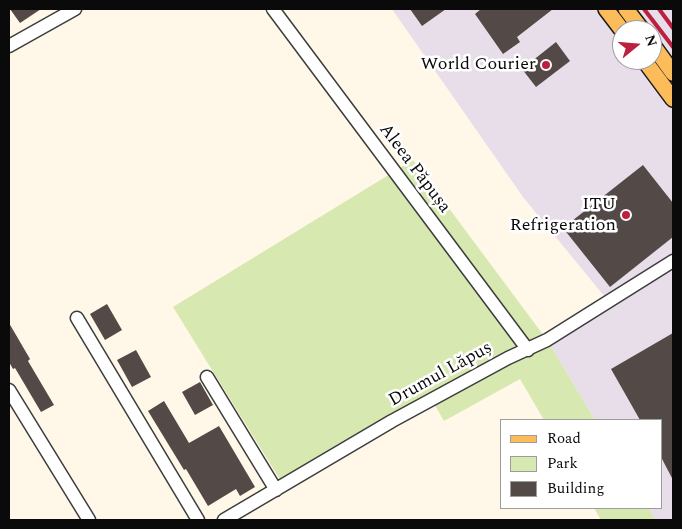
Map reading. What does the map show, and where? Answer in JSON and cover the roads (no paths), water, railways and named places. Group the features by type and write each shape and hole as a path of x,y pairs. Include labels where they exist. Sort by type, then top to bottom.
{"main road":[{"path":"606,9 614,20"},
{"path":"626,9 634,20"},
{"path":"662,57 673,72"},
{"path":"651,70 673,99"}],"street":[{"path":"9,46 54,14 75,9"},
{"name":"Aleea Păpușa","path":"273,9 528,350"},
{"name":"Drumul Lăpuș","path":"224,520 392,422 508,358 528,350 673,261"},
{"path":"77,318 198,520"},
{"path":"206,377 276,490"},
{"path":"9,390 89,520"}],"railway":[{"path":"644,9 673,47"},
{"path":"659,9 673,28"}],"place":[{"name":"World Courier","path":"546,65"},
{"name":"ITU Refrigeration","path":"626,215"}]}
